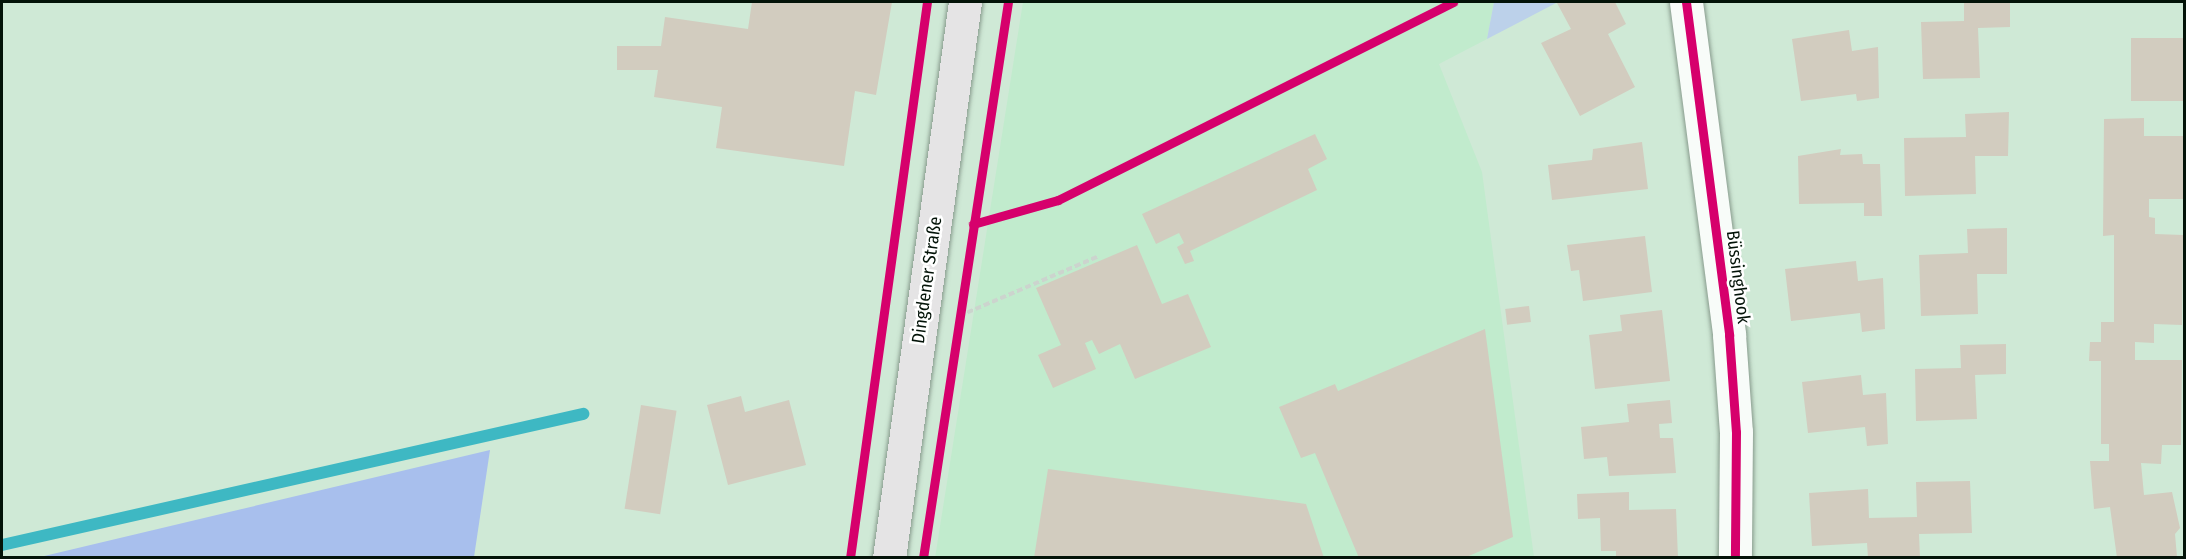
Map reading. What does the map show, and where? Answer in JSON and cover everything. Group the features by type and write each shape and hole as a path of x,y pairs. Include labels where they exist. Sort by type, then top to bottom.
{"main road":[{"name":"Dingdener Straße","path":"889,558 965,2"}],"street":[{"name":"Büssinghook","path":"1686,2 1729,335 1736,432 1735,558"}],"path":[{"path":"958,317 1099,256"}],"shaded area":[{"path":"1023,2 1494,2 1487,39 1439,64 1482,172 1534,557 935,558"},
{"path":"1494,2 1558,2 1487,39"},
{"path":"490,450 474,557 40,557"}],"building":[{"path":"752,2 892,2 876,95 855,91 844,166 716,148 722,107 654,97 658,70 617,70 617,46 661,46 665,17 748,29"},
{"path":"1615,2 1626,24 1608,34 1635,87 1580,116 1541,43 1571,29 1557,3"},
{"path":"1964,2 2010,2 2010,27 1978,28 1980,78 1923,79 1921,22 1964,21"},
{"path":"1849,30 1852,51 1878,47 1879,98 1857,101 1856,94 1801,101 1792,39"},
{"path":"2131,38 2184,38 2184,101 2131,101"},
{"path":"2009,112 2008,156 1975,156 1976,194 1905,196 1904,138 1966,137 1965,114"},
{"path":"2144,118 2144,136 2184,136 2184,199 2149,199 2149,217 2155,218 2155,234 2183,235 2182,325 2154,324 2154,343 2135,342 2135,360 2182,360 2181,445 2162,445 2161,464 2141,463 2144,495 2172,492 2180,528 2175,534 2177,557 2117,558 2110,507 2094,509 2090,461 2109,461 2109,444 2101,444 2101,361 2089,361 2090,342 2101,342 2101,322 2114,322 2114,235 2103,236 2104,119"},
{"path":"1315,134 1327,159 1308,169 1317,190 1190,251 1194,261 1185,264 1177,247 1184,243 1179,233 1156,244 1142,214"},
{"path":"1642,142 1648,189 1552,200 1548,165 1592,160 1593,149"},
{"path":"1841,149 1840,155 1862,154 1863,164 1880,164 1882,216 1864,216 1864,203 1799,204 1798,156"},
{"path":"2007,228 2007,274 1977,274 1978,314 1921,316 1919,255 1968,253 1967,229"},
{"path":"1645,236 1652,292 1583,301 1579,270 1571,271 1567,245"},
{"path":"1137,245 1162,304 1188,294 1211,347 1135,379 1120,344 1099,354 1092,340 1085,343 1096,369 1053,388 1038,355 1061,345 1036,288"},
{"path":"1856,261 1858,281 1883,278 1885,329 1862,332 1860,313 1791,321 1785,269"},
{"path":"1529,306 1531,322 1507,325 1505,309"},
{"path":"1662,310 1670,381 1595,389 1589,335 1622,331 1620,315"},
{"path":"1485,329 1513,537 1464,558 1359,558 1315,453 1301,458 1279,407 1335,384 1338,391"},
{"path":"2006,344 2006,374 1975,375 1977,419 1916,421 1915,369 1961,368 1960,345"},
{"path":"1861,375 1863,395 1886,393 1888,444 1867,446 1865,427 1808,433 1802,382"},
{"path":"741,396 745,412 789,400 806,465 728,485 707,405"},
{"path":"1670,400 1672,423 1659,424 1660,438 1673,438 1676,473 1609,476 1607,457 1584,459 1581,427 1629,422 1627,404"},
{"path":"641,405 677,411 660,514 625,509"},
{"path":"1048,469 1306,504 1324,558 1034,558"},
{"path":"1970,481 1972,533 1919,534 1920,558 1868,558 1867,543 1812,546 1809,493 1868,489 1869,518 1917,517 1916,482"},
{"path":"1629,492 1629,510 1676,509 1678,558 1616,558 1616,551 1601,551 1600,518 1578,519 1577,494"}],"waterway":[{"path":"2,545 583,414"}],"cycle path":[{"path":"850,558 927,2"},
{"path":"923,558 1008,2"},
{"path":"973,224 1058,200 1453,2"},
{"path":"1686,2 1729,335 1736,432 1735,558"}]}
